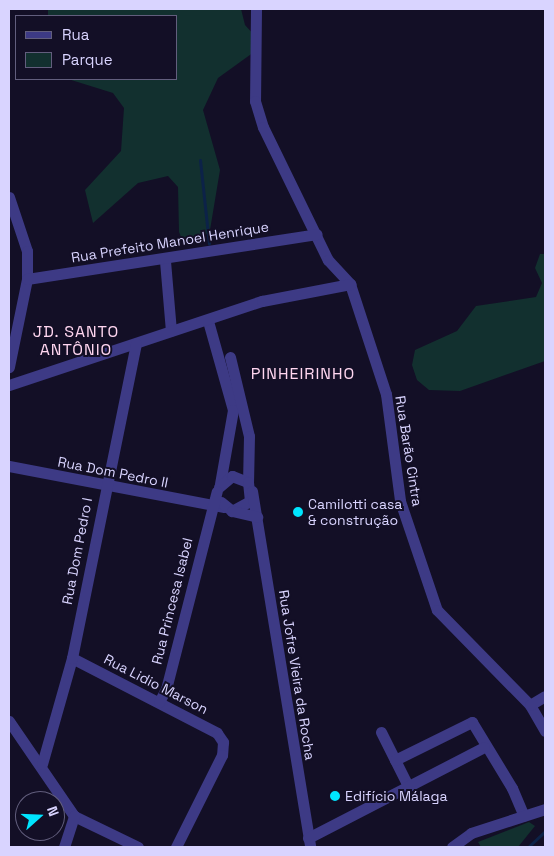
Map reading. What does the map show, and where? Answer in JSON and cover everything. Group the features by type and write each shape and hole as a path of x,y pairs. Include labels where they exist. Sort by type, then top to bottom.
{"street":[{"name":"Rua Barão Cintra","path":"256,9 255,101 277,162 317,234 328,260 350,284 386,394 400,501 437,610 530,705 545,732"},
{"path":"9,367 27,279 26,251 11,207"},
{"name":"Rua Prefeito Manoel Henrique","path":"27,279 165,261 317,234"},
{"path":"165,261 172,331"},
{"path":"9,385 262,301 350,284"},
{"path":"208,320 233,410 223,454 219,488 228,509"},
{"name":"Rua Dom Pedro I","path":"42,764 72,658 104,485 136,343"},
{"path":"228,509 246,505 249,436 230,357"},
{"name":"Rua Jofre Vieira da Rocha","path":"223,454 247,483 257,516 309,843 408,786 484,746"},
{"name":"Rua Dom Pedro II","path":"9,466 228,509"},
{"path":"219,488 247,483"},
{"name":"Rua Princesa Isabel","path":"159,702 166,689 212,507 219,488"},
{"path":"228,509 257,516"},
{"name":"Rua Lidio Marson","path":"72,658 217,733 223,742 222,755 176,847"},
{"path":"530,705 545,696"},
{"path":"9,721 42,764 74,816 138,847"},
{"path":"395,760 472,722 484,746 512,788 524,816"},
{"path":"381,732 408,786"},
{"path":"452,847 471,833 545,809"},
{"path":"64,847 74,816"}],"green space":[{"path":"48,9 241,9 245,25 256,37 254,52 218,78 203,110 220,170 210,230 199,242 185,246 179,232 178,187 168,176 138,183 93,223 85,190 121,151 124,108 113,93 71,80 178,80 178,15 48,15"},
{"path":"540,254 545,254 545,361 460,391 429,390 417,380 412,365 415,350 457,331 476,306 536,297 542,283 535,268"},
{"path":"529,822 535,826 518,847 481,847 478,842"}],"waterway":[{"path":"200,160 209,244"},
{"path":"528,847 545,831"}],"place":[{"name":"Camilotti casa & construção","path":"298,512"},
{"name":"Edifício Málaga","path":"335,796"}],"district":[{"name":"JD. SANTO ANTÔNIO","path":"76,341"},
{"name":"PINHEIRINHO","path":"303,374"}]}
